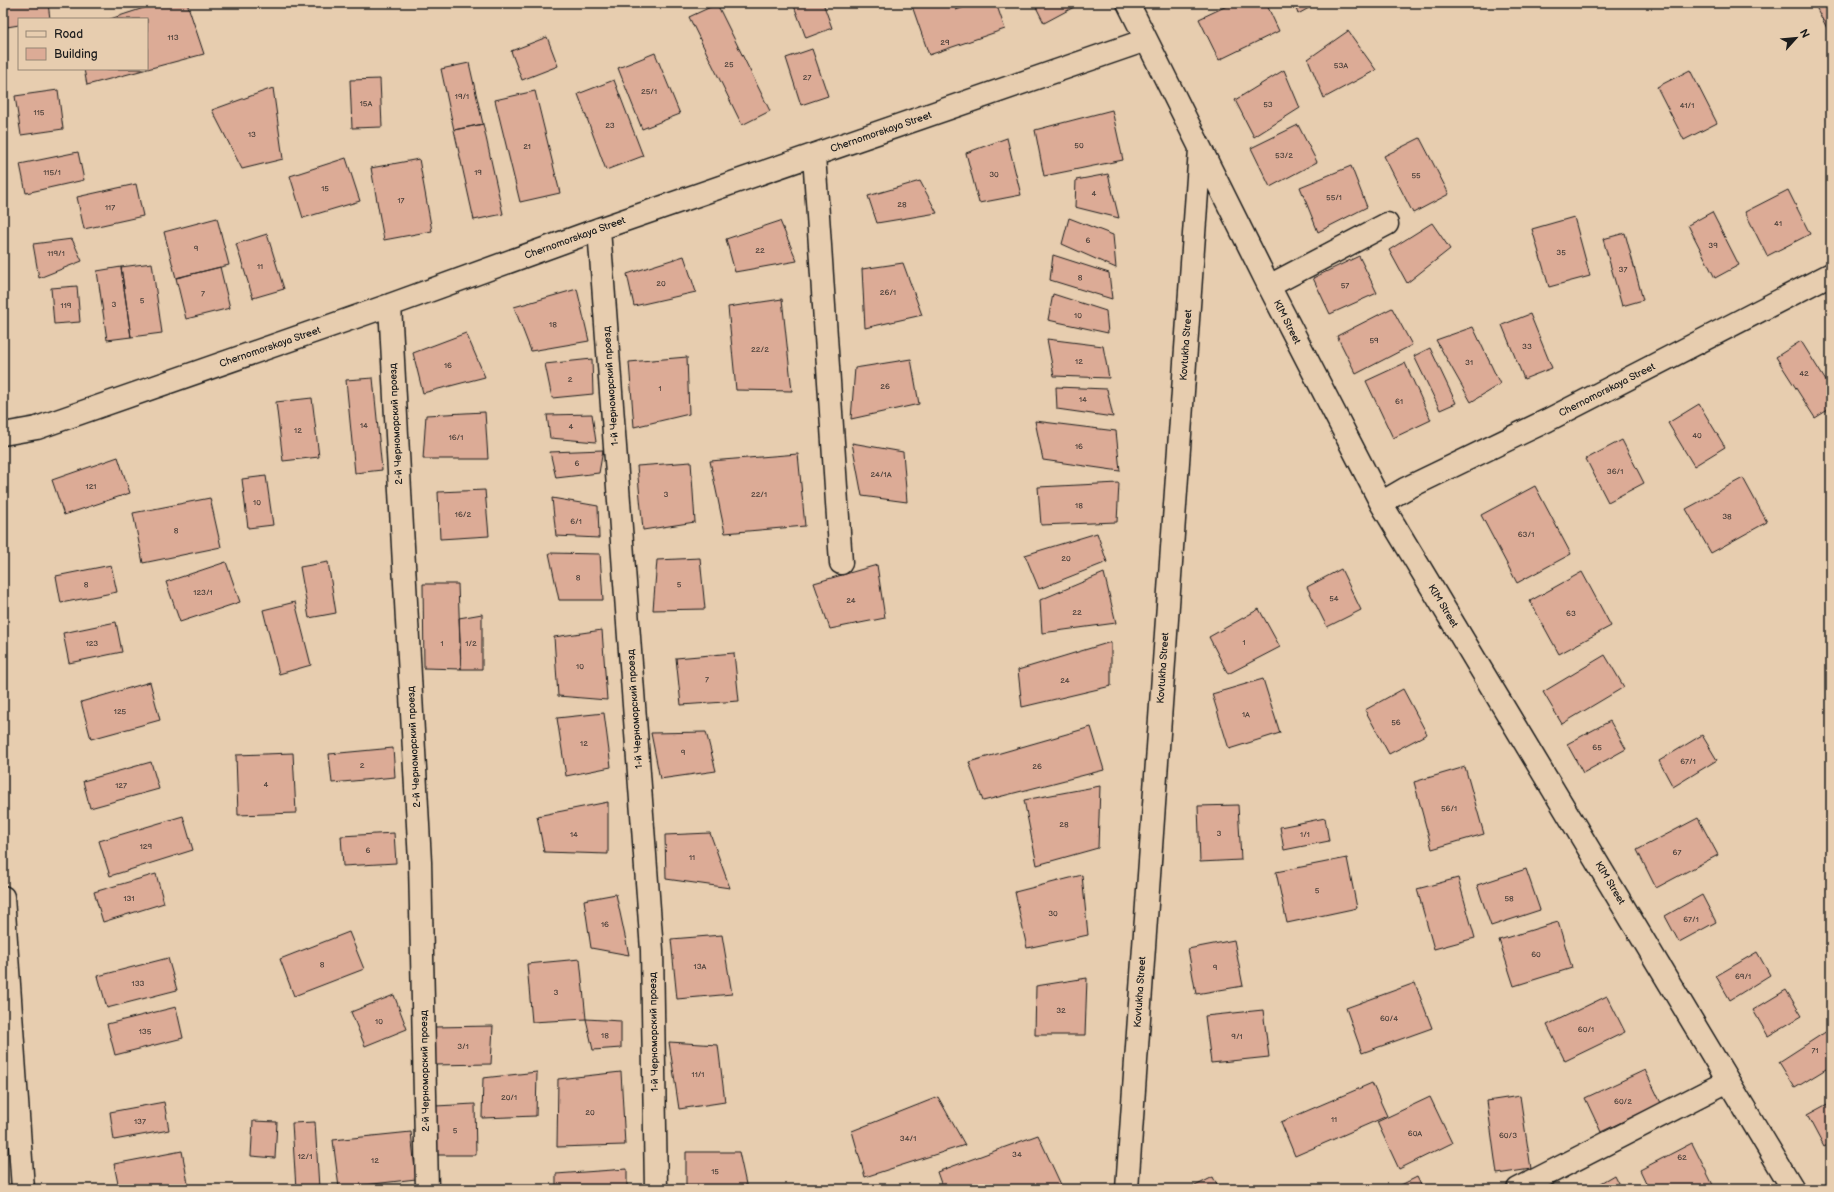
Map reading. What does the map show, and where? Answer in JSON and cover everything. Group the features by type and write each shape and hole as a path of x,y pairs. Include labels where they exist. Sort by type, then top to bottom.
{"street":[{"name":"KIM Street","path":"1128,3 1269,286 1381,503 1793,1189"},
{"name":"Chernomorskaya Street","path":"3,434 37,428 390,306 599,229 1146,40"},
{"name":"Kovtukha Street","path":"1126,1189 1200,148"},
{"path":"814,155 840,564"},
{"path":"1269,286 1387,224"},
{"name":"1-й Черноморский проезд","path":"599,229 652,950 656,1189"},
{"name":"Chernomorskaya Street","path":"1381,503 1405,489 1548,420 1831,274"},
{"name":"2-й Черноморский проезд","path":"390,306 420,862 427,1189"},
{"path":"3,897 23,1189"},
{"path":"1518,1189 1728,1081"}],"building":[{"path":"3,3 48,3 50,18 18,18 18,25 7,27"},
{"path":"159,3 187,3 204,54 148,69 148,18 113,18"},
{"path":"793,3 823,3 832,28 806,38"},
{"path":"911,3 954,3 956,10 977,3 996,3 1005,29 929,55"},
{"path":"1034,3 1072,3 1074,7 1044,23"},
{"path":"1233,3 1266,3 1279,31 1219,60 1199,19"},
{"path":"1294,3 1318,3 1298,14"},
{"path":"1814,3 1831,3 1831,36"},
{"path":"717,4 770,111 742,125 689,17"},
{"path":"1348,31 1376,70 1324,98 1308,59"},
{"path":"547,37 558,66 522,80 511,51"},
{"path":"812,49 828,96 801,105 786,58"},
{"path":"655,53 680,114 642,129 618,68"},
{"path":"469,63 483,124 454,130 441,69"},
{"path":"84,70 144,70 87,85"},
{"path":"1284,70 1300,108 1254,137 1235,100"},
{"path":"1690,70 1717,123 1684,140 1657,87"},
{"path":"380,79 382,127 352,128 350,80"},
{"path":"614,80 643,156 606,170 578,94"},
{"path":"273,88 283,159 242,169 212,110"},
{"path":"58,90 63,129 21,135 15,96"},
{"path":"535,91 560,193 520,202 495,100"},
{"path":"1112,110 1123,160 1044,176 1035,130"},
{"path":"483,124 503,214 474,220 454,130"},
{"path":"1298,125 1317,162 1270,187 1251,148"},
{"path":"1007,138 1021,195 979,203 966,153"},
{"path":"1420,138 1449,194 1413,213 1384,156"},
{"path":"78,152 84,180 26,193 20,164"},
{"path":"346,158 360,201 303,218 290,176"},
{"path":"419,159 432,231 384,240 371,168"},
{"path":"1351,166 1367,207 1318,232 1300,187"},
{"path":"1108,174 1119,218 1075,207 1076,180"},
{"path":"920,181 937,213 877,223 868,196"},
{"path":"136,184 143,216 84,229 77,197"},
{"path":"1788,190 1810,234 1767,256 1745,212"},
{"path":"1712,212 1739,265 1715,278 1688,225"},
{"path":"1574,217 1590,276 1549,287 1532,229"},
{"path":"217,218 229,265 176,278 164,232"},
{"path":"1069,218 1113,235 1116,268 1062,244"},
{"path":"780,221 797,261 735,272 726,239"},
{"path":"1432,223 1450,249 1407,283 1389,250"},
{"path":"1625,233 1643,300 1622,306 1603,239"},
{"path":"267,234 284,289 253,298 236,244"},
{"path":"72,239 82,261 39,278 33,244"},
{"path":"1053,255 1109,273 1112,299 1050,280"},
{"path":"684,256 696,292 634,306 627,274"},
{"path":"1359,256 1377,293 1330,314 1313,278"},
{"path":"152,263 162,333 131,337 121,267"},
{"path":"903,263 922,315 865,328 862,269"},
{"path":"121,267 131,337 107,340 97,271"},
{"path":"220,267 230,308 186,319 176,278"},
{"path":"77,286 80,322 54,324 51,288"},
{"path":"577,289 589,341 531,351 514,307"},
{"path":"1053,294 1106,311 1108,333 1048,320"},
{"path":"782,299 792,391 736,390 728,307"},
{"path":"1392,308 1412,345 1356,374 1337,336"},
{"path":"1530,314 1552,368 1524,379 1502,325"},
{"path":"1473,327 1500,384 1471,402 1436,340"},
{"path":"466,333 485,377 423,393 413,353"},
{"path":"1047,339 1103,346 1109,378 1054,376"},
{"path":"1801,341 1831,389 1831,408 1815,418 1776,357"},
{"path":"1430,348 1456,403 1440,410 1414,356"},
{"path":"687,357 689,414 634,427 629,362"},
{"path":"592,359 593,394 552,398 545,364"},
{"path":"911,359 919,404 851,419 855,368"},
{"path":"1405,363 1431,420 1393,438 1366,381"},
{"path":"373,378 382,470 355,473 346,380"},
{"path":"1056,387 1107,389 1113,417 1057,409"},
{"path":"312,398 319,457 283,461 276,402"},
{"path":"1699,404 1725,447 1694,466 1668,423"},
{"path":"485,412 488,459 423,459 426,415"},
{"path":"592,414 596,442 550,438 547,415"},
{"path":"1035,421 1116,431 1120,471 1043,460"},
{"path":"1622,440 1644,483 1608,502 1586,459"},
{"path":"852,443 903,452 907,502 862,496"},
{"path":"603,450 599,473 556,478 550,452"},
{"path":"798,454 805,526 725,533 710,461"},
{"path":"118,457 130,493 64,515 52,480"},
{"path":"691,462 695,522 643,530 637,466"},
{"path":"266,476 273,525 248,528 242,479"},
{"path":"1743,478 1767,522 1711,553 1686,509"},
{"path":"1119,483 1117,522 1041,525 1038,487"},
{"path":"1535,486 1571,554 1517,583 1481,515"},
{"path":"485,490 489,536 440,539 438,492"},
{"path":"210,498 221,547 143,563 133,513"},
{"path":"552,498 598,506 599,538 556,536"},
{"path":"1097,533 1107,562 1039,589 1025,555"},
{"path":"549,553 600,554 603,600 559,600"},
{"path":"700,558 705,609 653,610 657,560"},
{"path":"226,562 240,602 180,622 166,582"},
{"path":"328,562 336,613 309,618 300,567"},
{"path":"111,565 117,592 61,603 56,576"},
{"path":"877,565 885,618 830,629 814,583"},
{"path":"1341,569 1361,610 1327,627 1307,587"},
{"path":"1582,572 1611,626 1559,654 1530,601"},
{"path":"1104,573 1116,623 1042,633 1040,600"},
{"path":"423,584 458,584 461,669 424,668"},
{"path":"295,602 311,665 279,674 263,610"},
{"path":"1259,609 1280,647 1228,674 1209,637"},
{"path":"482,614 482,669 461,669 459,618"},
{"path":"116,622 122,652 69,663 63,633"},
{"path":"602,630 607,700 558,696 554,637"},
{"path":"1111,642 1111,686 1022,707 1018,670"},
{"path":"734,653 739,701 681,705 676,658"},
{"path":"1605,655 1624,687 1562,724 1543,692"},
{"path":"1263,679 1280,733 1229,749 1212,694"},
{"path":"150,682 160,720 91,739 81,702"},
{"path":"1403,689 1427,734 1389,754 1365,710"},
{"path":"604,713 611,767 566,776 557,718"},
{"path":"1610,721 1626,749 1583,773 1567,744"},
{"path":"1091,727 1104,770 983,801 969,762"},
{"path":"706,732 716,771 660,779 651,733"},
{"path":"1702,735 1717,760 1673,787 1659,761"},
{"path":"393,748 395,777 332,783 329,754"},
{"path":"293,753 296,813 238,815 236,755"},
{"path":"151,762 159,789 90,808 83,781"},
{"path":"1465,767 1484,834 1432,849 1414,782"},
{"path":"1100,786 1098,848 1037,865 1024,800"},
{"path":"608,802 608,854 544,852 537,816"},
{"path":"1238,805 1241,860 1200,862 1198,806"},
{"path":"183,816 193,850 110,876 99,841"},
{"path":"1325,818 1329,841 1284,850 1280,827"},
{"path":"1698,818 1718,855 1656,888 1637,850"},
{"path":"394,833 396,863 343,866 341,836"},
{"path":"710,833 730,888 666,879 665,835"},
{"path":"1347,858 1357,908 1287,923 1276,872"},
{"path":"1526,869 1540,910 1491,926 1477,885"},
{"path":"156,874 164,903 103,922 94,892"},
{"path":"1082,875 1088,935 1027,948 1015,892"},
{"path":"1458,878 1475,938 1434,949 1417,889"},
{"path":"616,894 629,955 591,948 584,900"},
{"path":"1702,895 1716,922 1679,942 1665,916"},
{"path":"1558,922 1572,968 1514,986 1499,940"},
{"path":"349,932 364,969 294,996 280,959"},
{"path":"722,935 732,994 677,999 671,939"},
{"path":"1234,940 1243,986 1196,994 1188,949"},
{"path":"1757,952 1770,975 1730,1000 1716,976"},
{"path":"168,958 177,990 107,1008 98,976"},
{"path":"580,959 586,1019 532,1022 527,964"},
{"path":"1087,978 1085,1035 1035,1035 1036,986"},
{"path":"1415,983 1432,1028 1362,1053 1346,1008"},
{"path":"1786,990 1802,1016 1768,1036 1753,1010"},
{"path":"394,995 407,1029 365,1046 351,1012"},
{"path":"1607,996 1625,1032 1565,1061 1547,1025"},
{"path":"176,1007 183,1038 115,1055 107,1024"},
{"path":"1263,1010 1269,1057 1211,1063 1205,1016"},
{"path":"586,1019 621,1021 621,1048 593,1050"},
{"path":"493,1026 491,1064 433,1065 435,1027"},
{"path":"1827,1031 1831,1037 1831,1066 1795,1088 1779,1062"},
{"path":"669,1042 718,1045 725,1102 679,1109"},
{"path":"1645,1070 1661,1103 1601,1132 1585,1098"},
{"path":"537,1072 536,1116 482,1118 483,1078"},
{"path":"621,1072 625,1145 557,1147 558,1079"},
{"path":"1372,1083 1387,1116 1295,1156 1281,1122"},
{"path":"1520,1096 1531,1169 1497,1174 1487,1101"},
{"path":"938,1097 965,1145 865,1177 852,1131"},
{"path":"1430,1097 1452,1143 1399,1169 1377,1122"},
{"path":"164,1102 169,1130 114,1140 110,1112"},
{"path":"1831,1102 1831,1143 1824,1147 1807,1115"},
{"path":"475,1104 476,1155 434,1155 435,1106"},
{"path":"253,1121 277,1122 275,1158 251,1156"},
{"path":"315,1122 319,1188 296,1189 292,1123"},
{"path":"411,1132 416,1179 339,1188 333,1140"},
{"path":"1038,1135 1063,1189 943,1189 937,1172"},
{"path":"1692,1143 1715,1189 1649,1189 1640,1170"},
{"path":"182,1151 189,1189 119,1189 114,1164"},
{"path":"686,1152 739,1152 747,1189 686,1189"},
{"path":"627,1169 627,1189 556,1189 556,1174"},
{"path":"1614,1175 1621,1189 1590,1189"},
{"path":"1213,1177 1219,1189 1191,1188"},
{"path":"1417,1177 1423,1189 1393,1189"}]}
